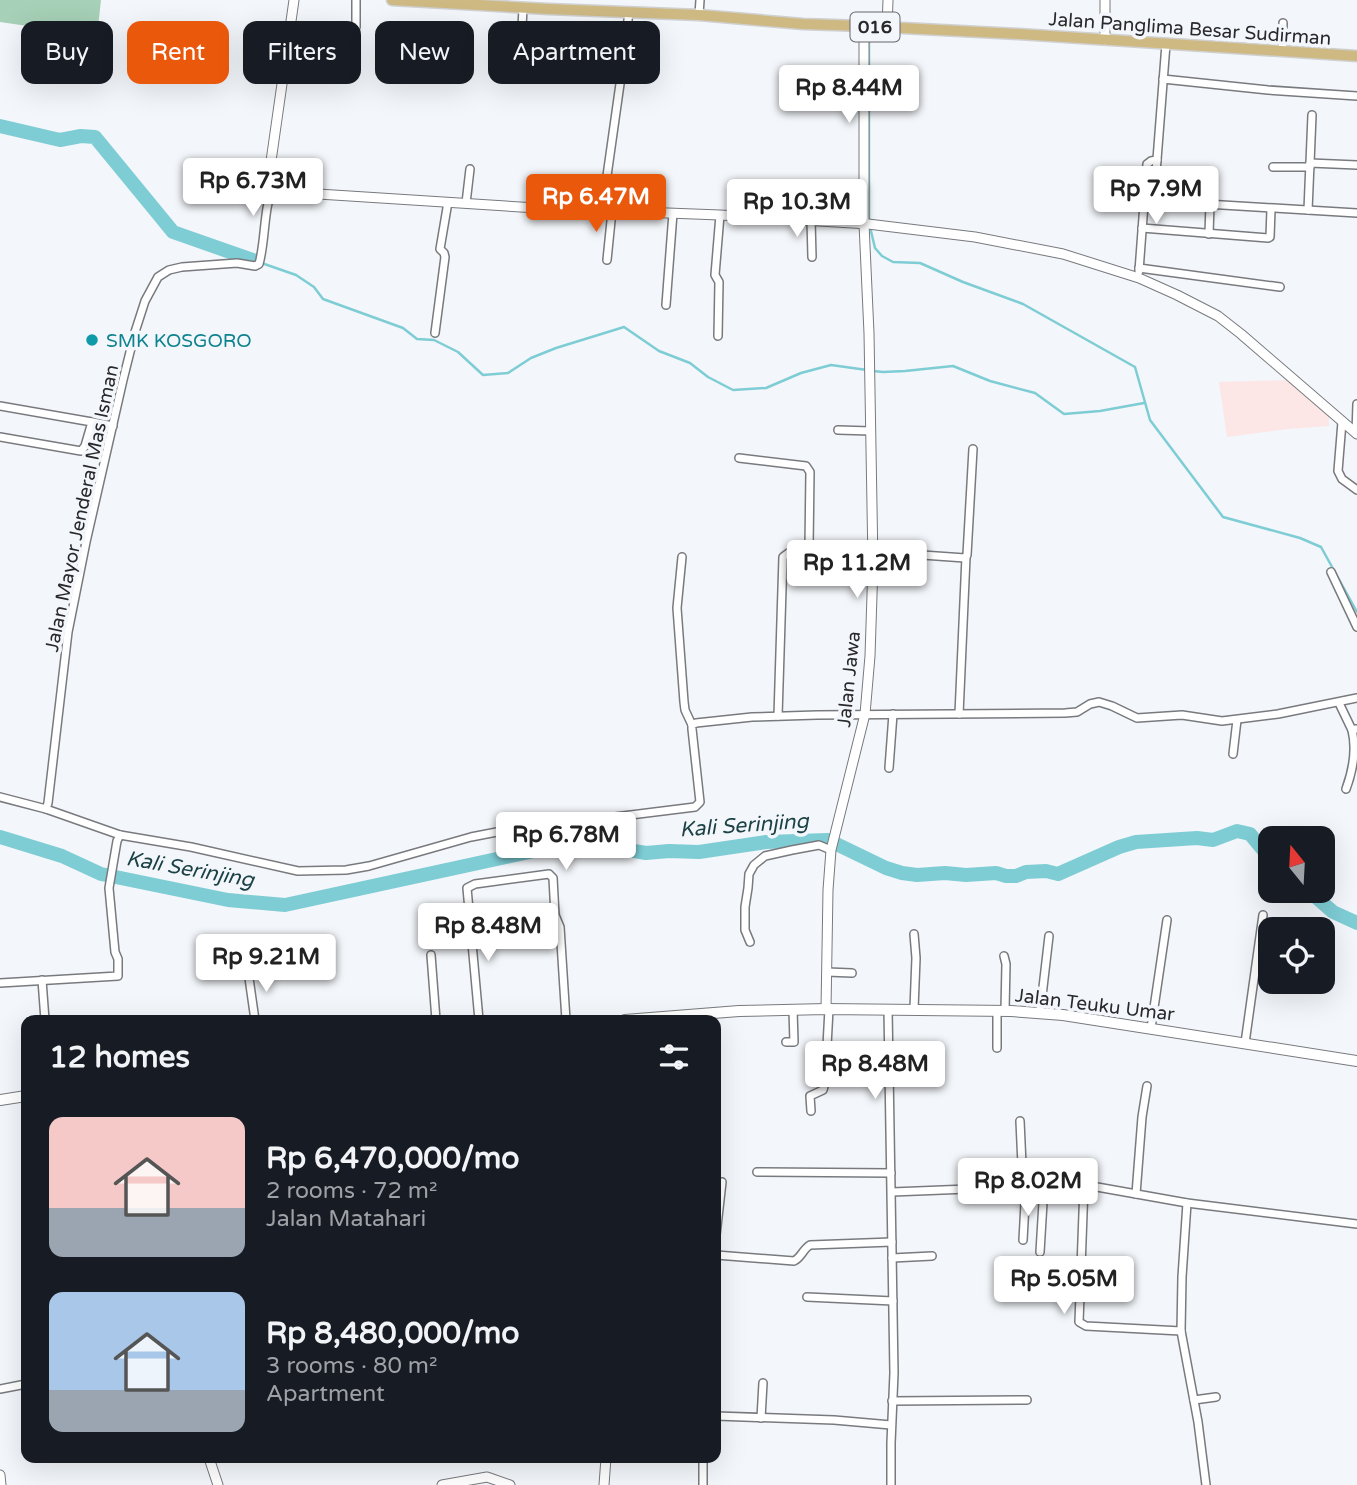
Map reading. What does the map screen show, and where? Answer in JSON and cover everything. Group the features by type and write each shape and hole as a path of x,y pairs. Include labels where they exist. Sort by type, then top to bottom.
{"main road":[{"name":"Jalan Panglima Besar Sudirman","path":"392,0 699,15 803,24 1357,56"},
{"name":"Jalan Teuku Umar","path":"697,1015 828,1009 1001,1010 1063,1015 1357,1060"},
{"path":"0,1100 21,1097"}],"street":[{"path":"294,0 271,161 274,185 287,192 869,224 1020,245 1139,273 1280,287"},
{"path":"355,21 356,0"},
{"path":"699,15 700,0"},
{"path":"887,27 888,0"},
{"path":"1105,0 1105,40"},
{"path":"522,21 523,8"},
{"path":"607,260 607,211 628,12"},
{"path":"1282,51 1283,23"},
{"name":"Jalan Jawa","path":"828,1009 828,890 832,849 865,713 870,656 873,552 864,26"},
{"path":"1166,44 1154,198 1156,201 1357,213"},
{"path":"1163,79 1357,96"},
{"path":"1308,210 1312,114"},
{"path":"1139,273 1147,164 1157,160"},
{"path":"1273,167 1357,165"},
{"path":"466,203 470,169"},
{"name":"Jalan Mayor Jenderal Mas Isman","path":"46,809 68,632 86,542 135,332 145,300 158,277 169,270 237,263 255,266 259,262 269,198 274,185"},
{"path":"435,333 445,257 440,249 448,202"},
{"path":"1209,233 1210,204"},
{"path":"1142,228 1268,238 1271,209"},
{"path":"666,305 673,212"},
{"path":"718,336 719,282 715,275 720,215"},
{"path":"811,220 812,257"},
{"path":"1139,273 1218,316 1357,433"},
{"path":"1357,404 1357,433"},
{"path":"0,406 113,426"},
{"path":"0,438 81,451 84,450 92,422"},
{"path":"1342,422 1338,471 1345,482 1357,490"},
{"path":"838,430 871,431"},
{"path":"959,715 973,449"},
{"path":"738,458 806,466 810,472 809,547"},
{"path":"778,716 782,561 785,555 809,547 966,557"},
{"path":"0,797 46,809 118,838 191,847 298,871 346,870 502,831 697,806 700,802 692,725 684,702 677,608 682,557"},
{"path":"1331,572 1357,627"},
{"path":"692,725 716,719 865,713 1071,713 1099,702 1137,718 1182,716 1222,721 1278,714 1357,698"},
{"path":"1339,703 1355,730 1355,753 1346,789"},
{"path":"889,768 893,714"},
{"path":"1233,754 1237,720"},
{"path":"0,983 118,976 109,888 118,838"},
{"path":"750,942 745,930 745,906 749,874 754,865 765,856 792,850 819,845 832,849"},
{"path":"479,1015 467,888 475,884 549,874 553,878 555,915 561,927 566,1015"},
{"path":"1245,1043 1263,915"},
{"path":"1152,1028 1167,920"},
{"path":"914,934 914,1009"},
{"path":"1040,1013 1049,936"},
{"path":"431,955 436,1015"},
{"path":"997,1048 1006,964 1004,956"},
{"path":"248,971 254,1015"},
{"path":"827,972 852,973"},
{"path":"42,980 45,1015"},
{"path":"811,1111 810,1096 823,1090 825,1083 828,1009"},
{"path":"888,1009 893,1301 891,1485"},
{"path":"786,1042 794,1042 793,1010"},
{"path":"1136,1194 1147,1086"},
{"path":"1020,1121 1024,1186 1023,1240"},
{"path":"757,1172 891,1173"},
{"path":"721,1191 722,1182"},
{"path":"1040,1252 1044,1186"},
{"path":"892,1192 1084,1186 1187,1203 1357,1224"},
{"path":"1084,1186 1079,1322 1086,1326 1181,1331"},
{"path":"1187,1203 1181,1331 1198,1422 1206,1485"},
{"path":"721,1255 794,1261 810,1245 892,1242"},
{"path":"892,1258 932,1256"},
{"path":"807,1297 893,1301"},
{"path":"761,1418 763,1383"},
{"path":"0,1390 21,1385"},
{"path":"1194,1400 1216,1397"},
{"path":"892,1401 1027,1400"},
{"path":"721,1416 891,1425"},
{"path":"211,1463 218,1485"},
{"path":"604,1485 606,1463"},
{"path":"703,1463 703,1485"},
{"path":"0,1475 1,1485"},
{"path":"442,1485 487,1477 510,1485"}],"shaded area":[{"path":"1291,380 1329,412 1329,426 1227,437 1219,382"}],"green space":[{"path":"0,0 101,0 99,21 21,21 21,25 0,22"}],"waterway":[{"path":"869,34 869,220"},
{"path":"0,126 60,140 81,136 95,137 173,232 253,260"},
{"path":"870,227 875,248 893,262 920,263 1023,304 1135,367 1150,420 1223,517 1300,538 1321,547 1357,612"},
{"path":"253,260 296,275 314,287 323,299 403,328 417,339 434,340 458,352 483,375 508,373 531,358 556,348 624,327 659,351 690,363 708,377 733,390 766,388 801,373 831,365 867,370"},
{"path":"873,371 953,366 990,381 1035,393 1064,414 1144,403"},
{"name":"Kali Serinjing","path":"0,837 62,856 101,874 228,900 285,905 552,847 610,847 646,853 699,852 766,842 828,840 902,873 996,873 1016,876 1026,872 1046,871 1058,874 1136,842 1197,838 1213,840 1237,831 1250,834 1258,844"},
{"name":"Kali Serinjing","path":"1323,903 1333,912 1357,923"}],"place":[{"name":"SMK KOSGORO","path":"92,340"}]}
